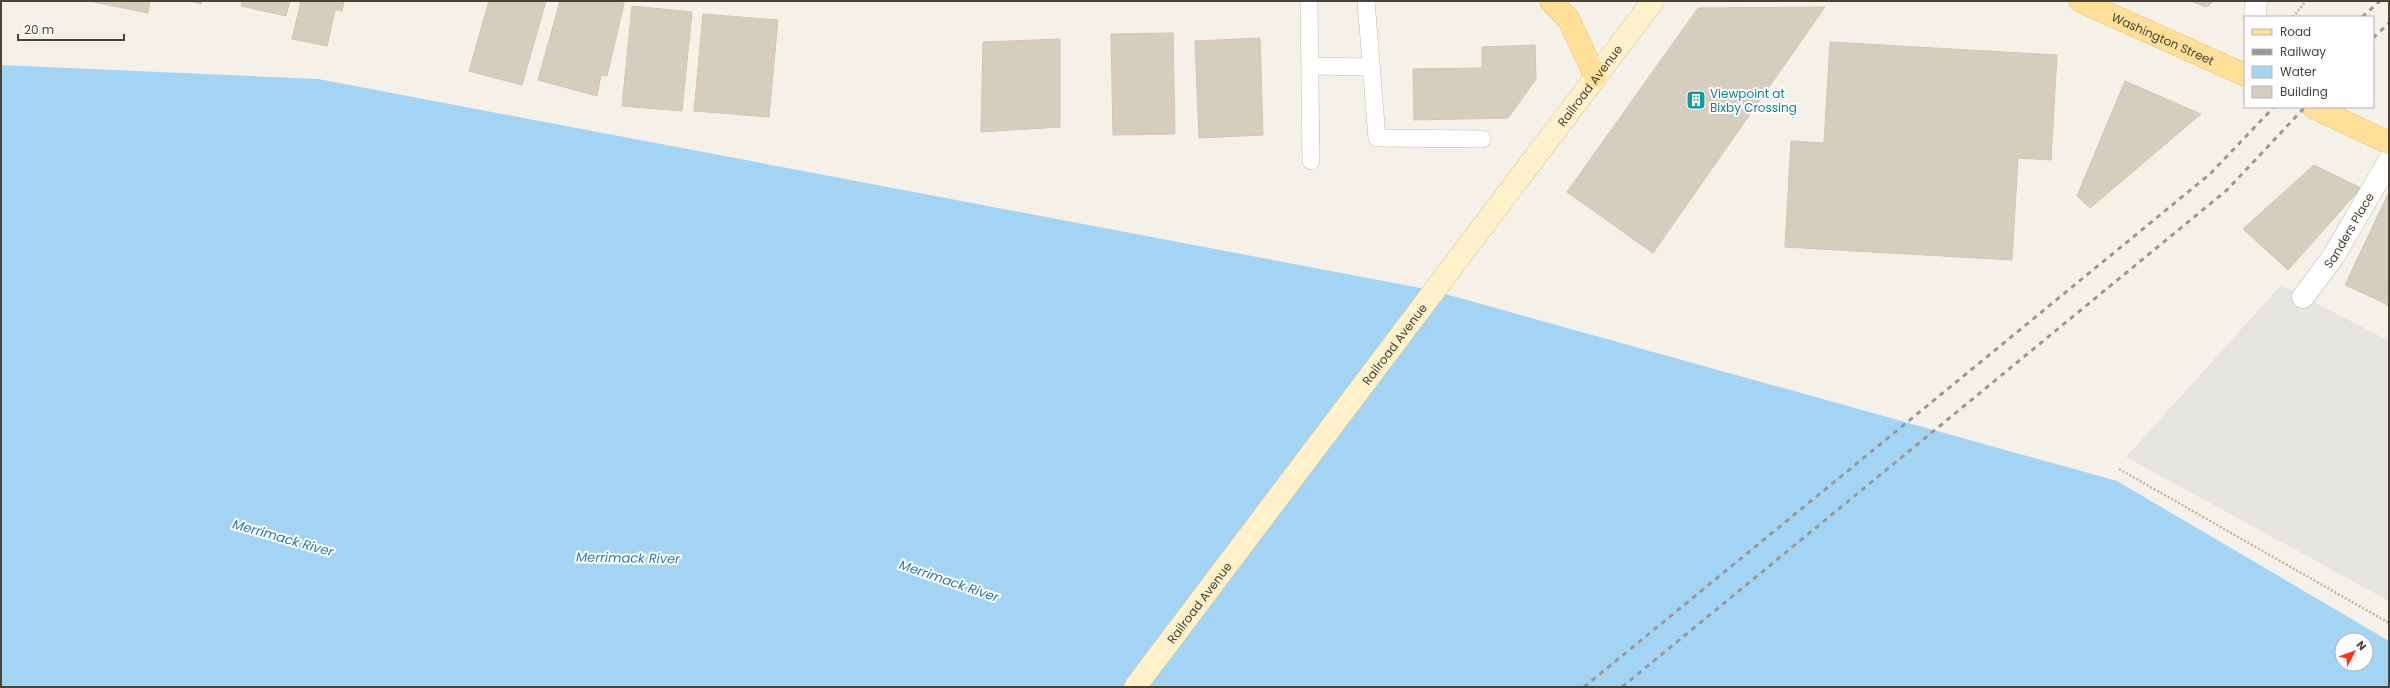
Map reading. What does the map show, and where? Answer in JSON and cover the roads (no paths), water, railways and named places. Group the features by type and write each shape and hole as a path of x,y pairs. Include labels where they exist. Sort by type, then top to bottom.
{"main road":[{"path":"1551,1 1569,20 1594,78"},
{"name":"Railroad Avenue","path":"1136,687 1653,1"},
{"name":"Washington Street","path":"2080,1 2244,75"},
{"path":"2315,108 2389,143"}],"street":[{"path":"2255,16 2256,1"},
{"name":"Sanders Place","path":"2303,297 2333,258 2389,161"}],"lane":[{"path":"1309,1 1311,161"},
{"path":"1366,1 1377,138 1482,139"},
{"path":"1310,66 1371,67"}],"water":[{"name":"Merrimack River","path":"1,65 318,79 1431,290 2117,481 2374,632 2334,632 2334,672 2374,672 2374,632 2389,641 2389,687 1,687"}],"railway":[{"path":"2363,16 2380,1"},
{"path":"2374,37 2389,23"},
{"path":"1584,687 2210,174 2273,108"},
{"path":"1622,687 2227,190 2304,108"}],"place":[{"name":"Viewpoint at Bixby Crossing","path":"1696,100"}]}
